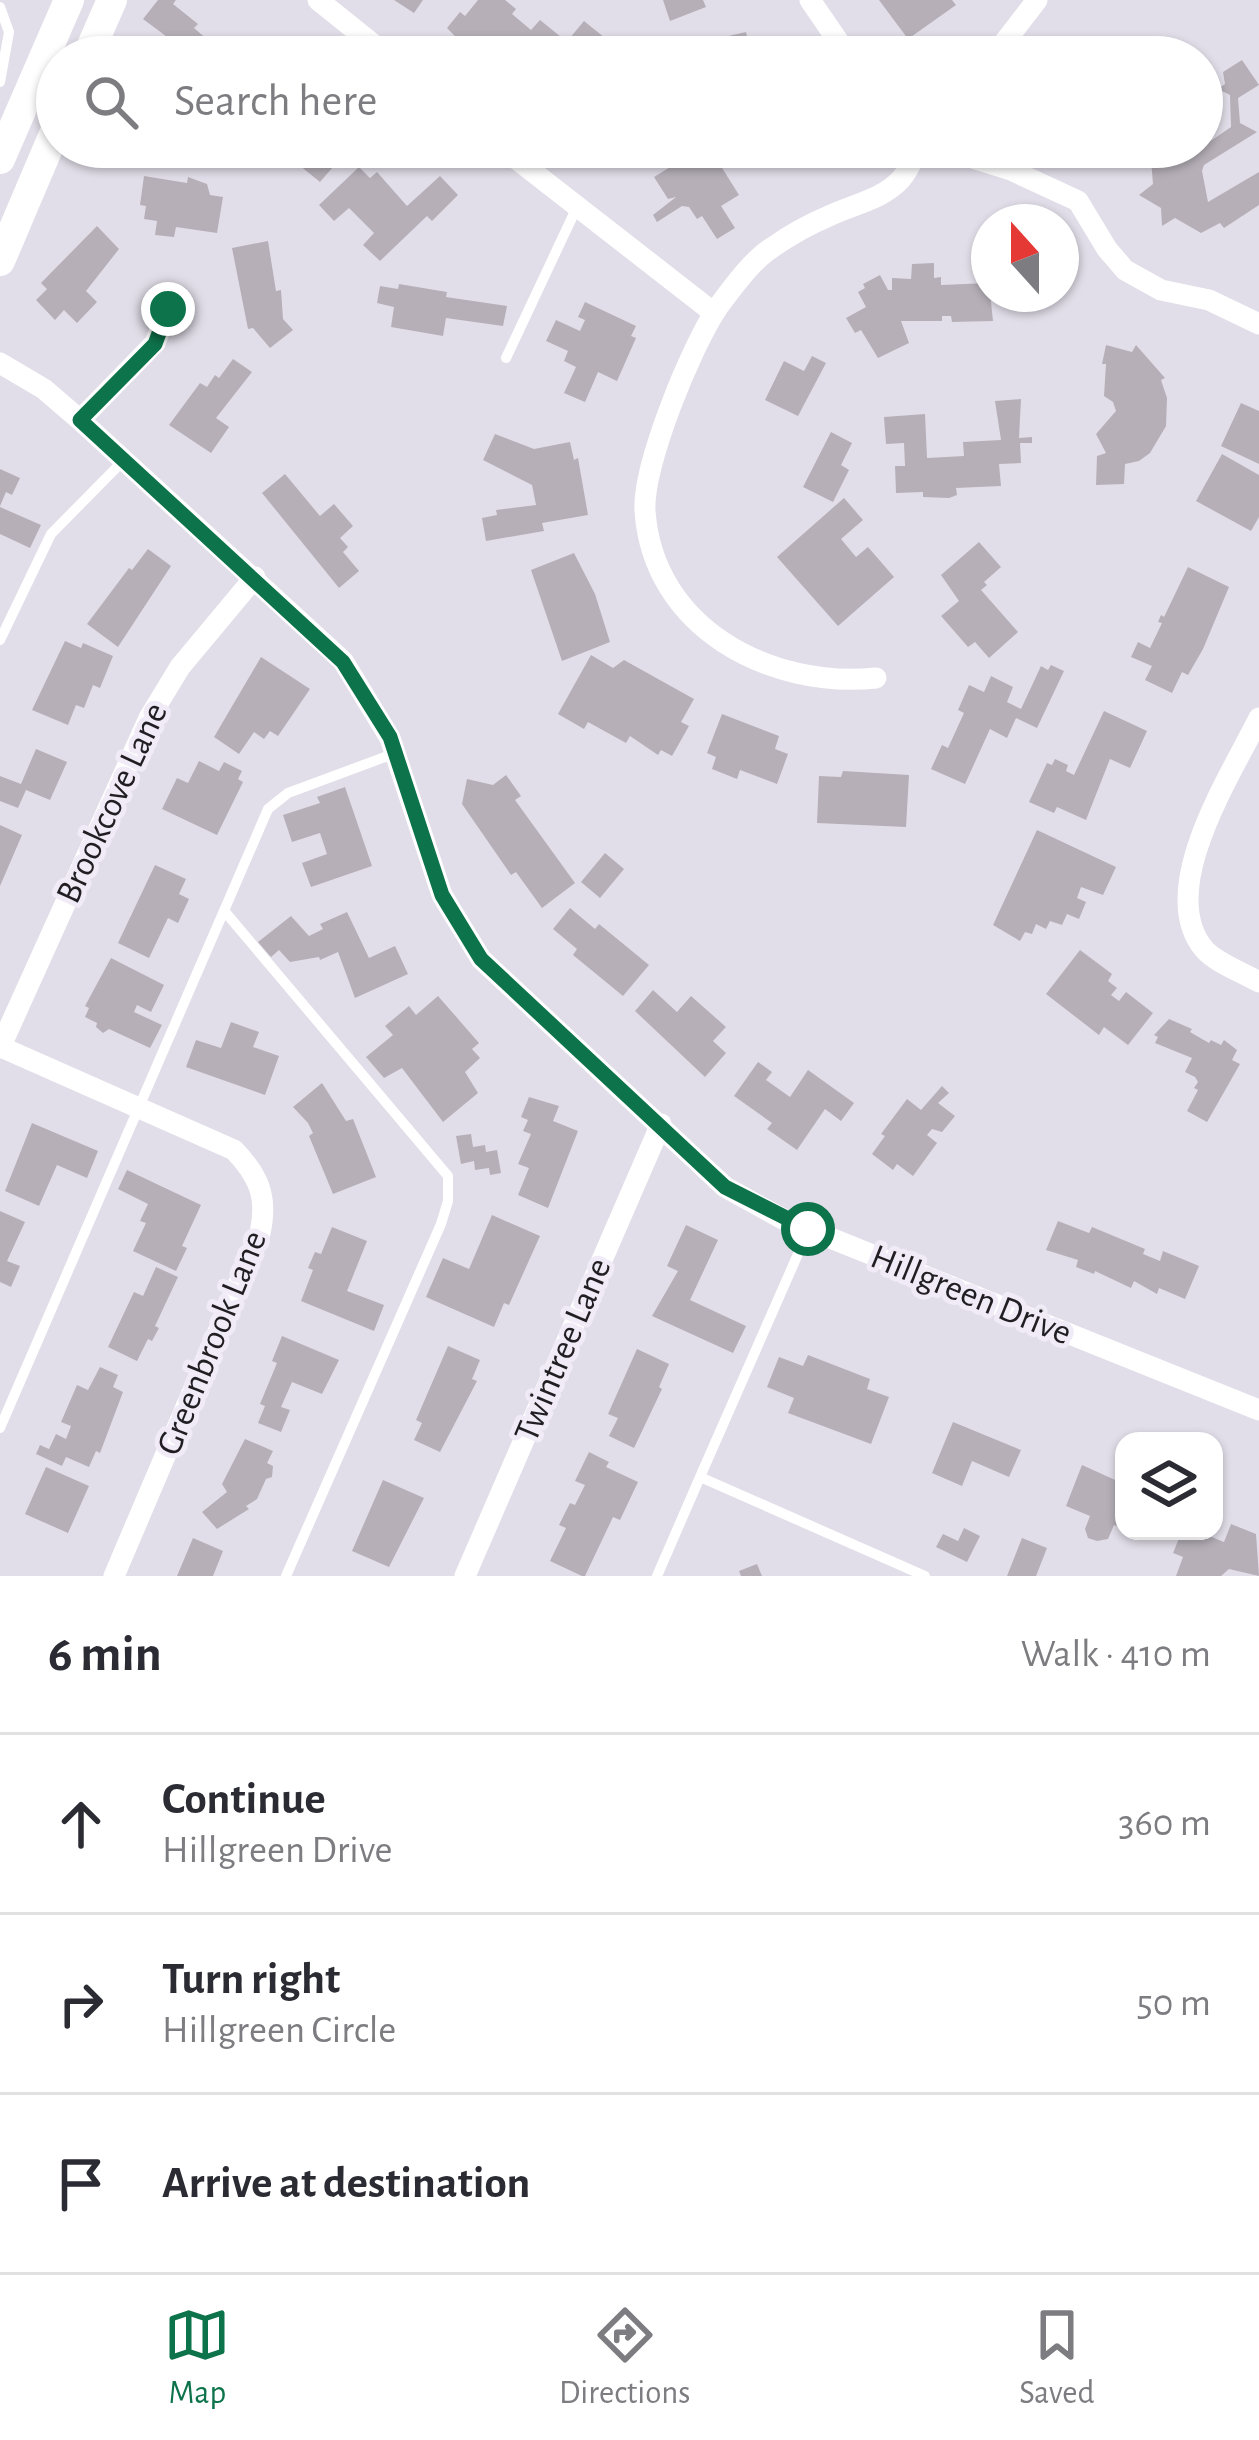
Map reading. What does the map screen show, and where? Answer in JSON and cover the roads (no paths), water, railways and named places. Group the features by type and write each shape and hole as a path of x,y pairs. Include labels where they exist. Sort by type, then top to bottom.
{"main road":[{"path":"53,36 69,0"},
{"path":"96,36 112,0"},
{"path":"0,159 36,76"},
{"path":"0,261 40,168"}],"street":[{"path":"318,0 363,36"},
{"path":"810,0 835,36"},
{"path":"1009,36 1037,0"},
{"path":"528,168 714,314"},
{"path":"876,677 815,678 761,665 717,638 686,612 664,581 644,509 653,449 714,314 770,249 829,215 883,195 908,168"},
{"path":"1005,168 1078,201 1125,271 1161,290 1209,300 1259,324"},
{"path":"80,420 155,344 168,309"},
{"name":"Hillgreen Drive","path":"0,363 44,389 80,420 343,662 396,753 442,895 469,943 725,1187 808,1229 1259,1411"},
{"name":"Brookcove Lane","path":"0,1047 149,718 180,667 255,578"},
{"path":"1256,732 1196,848 1186,901 1192,929 1206,952 1259,982"},
{"name":"Greenbrook Lane","path":"0,1047 234,1150 253,1169 265,1197 260,1233 114,1576"},
{"name":"Twintree Lane","path":"465,1576 661,1124"}],"lane":[{"path":"0,7 9,32 0,82"},
{"path":"506,358 577,207"},
{"path":"0,640 51,534 123,461"},
{"path":"0,1428 268,809 288,793 396,753"},
{"path":"226,913 448,1176 448,1201 441,1224 286,1576"},
{"path":"657,1576 808,1229"},
{"path":"700,1477 926,1576"}]}
